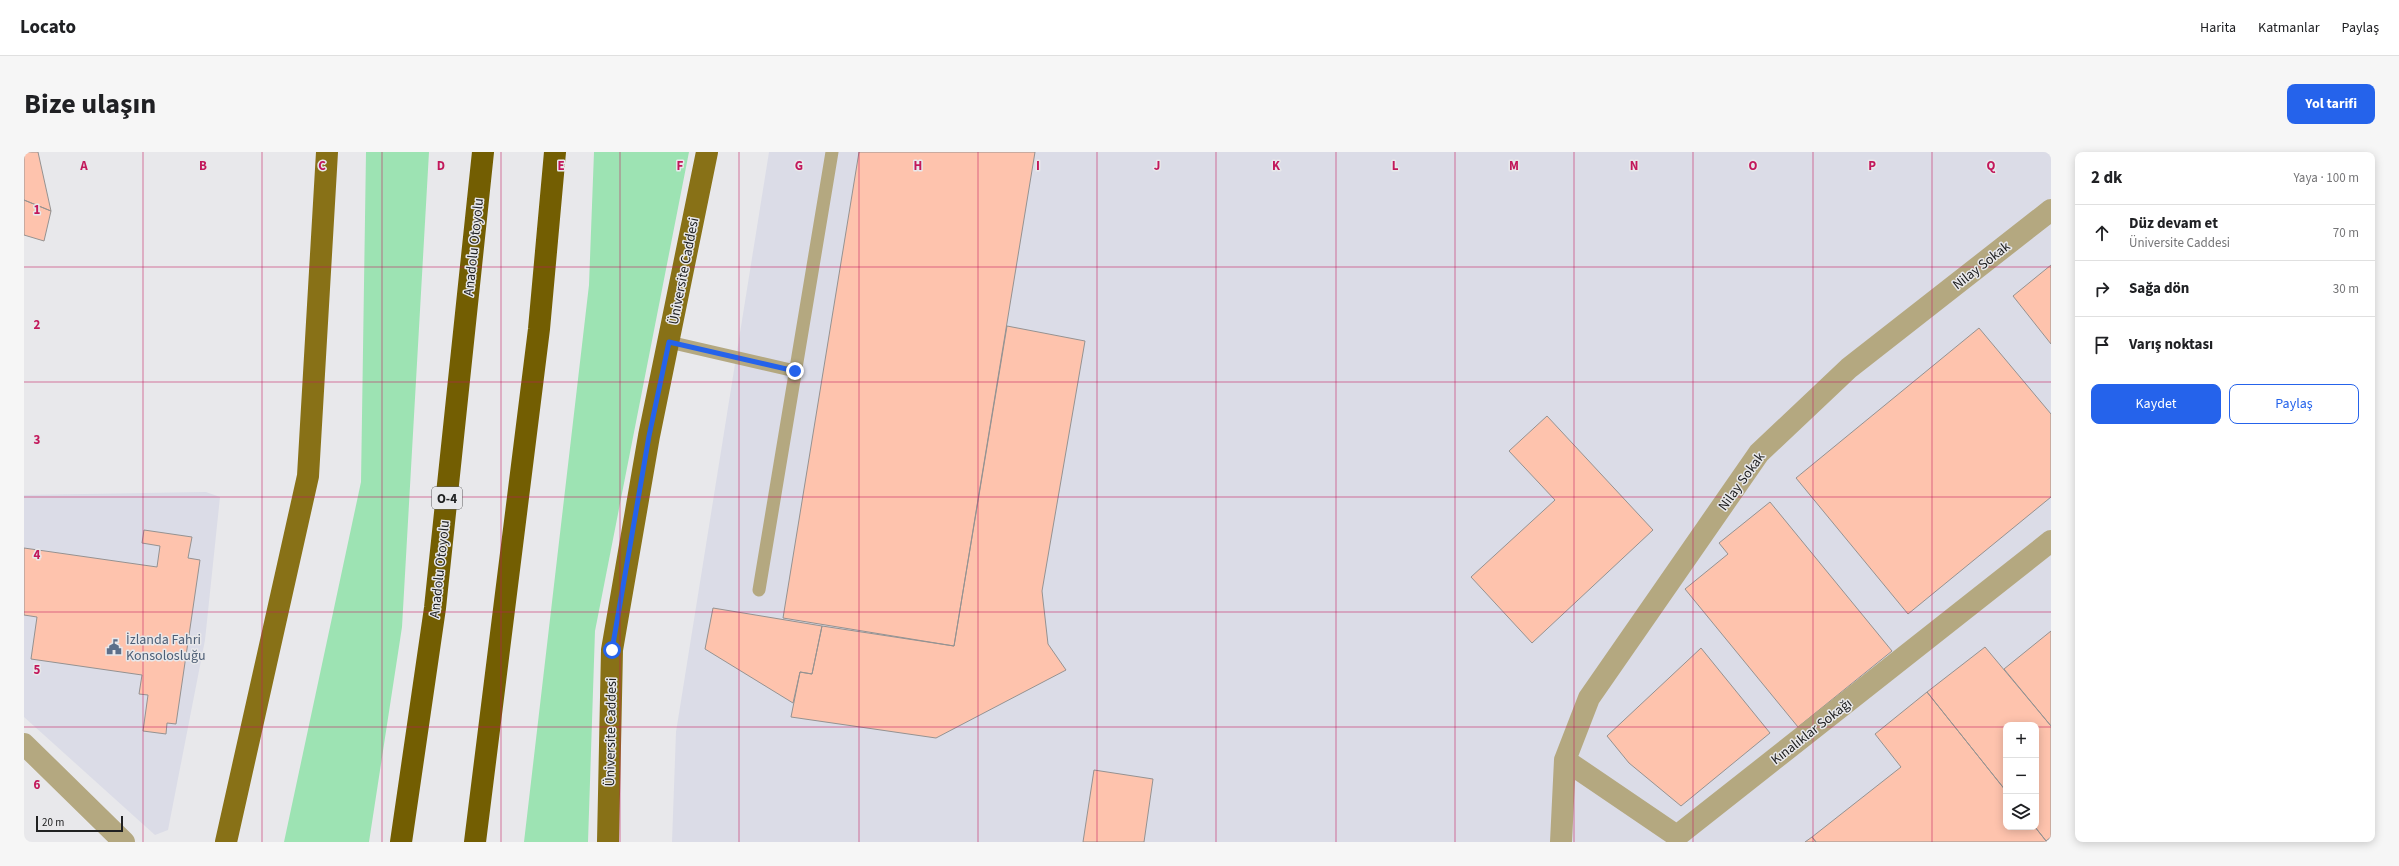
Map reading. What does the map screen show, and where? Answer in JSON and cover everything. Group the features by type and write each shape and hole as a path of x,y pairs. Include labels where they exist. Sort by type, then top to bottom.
{"highway":[{"name":"Anadolu Otoyolu","path":"402,842 435,608 483,152"},
{"path":"475,842 537,345 555,152"}],"main road":[{"path":"226,842 308,476 327,152"},
{"name":"Üniversite Caddesi","path":"608,842 612,650 649,436 707,152"}],"street":[{"name":"Nilay Sokak","path":"1561,842 1565,760 1589,698 1759,454 1849,368 2051,210"},
{"name":"Kınalıklar Sokağı","path":"1565,760 1677,836 2051,541"},
{"path":"24,744 124,842"}],"lane":[{"path":"759,590 832,152"},
{"path":"669,342 795,371"}],"shaded area":[{"path":"769,152 2051,152 2051,842 672,842 676,732"},
{"path":"206,492 220,497 205,640 168,830 155,835 24,717 24,495"}],"green space":[{"path":"366,152 429,152 402,627 369,842 284,842 361,482"},
{"path":"594,152 689,152 595,631 588,842 524,842 589,285"}],"building":[{"path":"24,152 38,152 51,211 24,200"},
{"path":"859,152 1035,152 954,646 783,618"},
{"path":"24,200 51,211 44,241 24,235"},
{"path":"2051,265 2051,344 2013,296"},
{"path":"1007,326 1085,341 1042,591 1048,644 1066,670 936,738 791,717 800,672 812,674 822,626 954,646"},
{"path":"1979,328 2051,414 2051,497 1908,614 1796,478"},
{"path":"1547,416 1653,530 1532,643 1471,577 1555,500 1509,451"},
{"path":"1770,502 1892,651 1798,727 1685,589 1728,554 1719,543"},
{"path":"144,530 192,537 188,558 200,560 176,724 167,723 166,734 143,731 148,695 139,694 142,675 31,659 37,617 24,615 24,548 157,567 160,546 142,543"},
{"path":"713,608 822,626 812,674 800,672 793,703 705,649"},
{"path":"2051,631 2051,726 2004,669"},
{"path":"1985,647 2051,726 2051,837 2046,841 2037,830 2039,830 2039,722 2003,722 2003,787 1927,692"},
{"path":"1701,648 1770,733 1681,806 1629,763 1607,736"},
{"path":"1927,692 2003,787 2003,830 2037,830 2047,842 1816,842 1812,837 1901,767 1875,734"},
{"path":"1094,770 1153,779 1144,842 1083,842"},
{"path":"1812,837 1816,842 1805,842"}],"place":[{"name":"İzlanda Fahri Konsolosluğu","path":"114,647"}],"route":[{"path":"612,650 649,436 669,342 795,371"}]}
